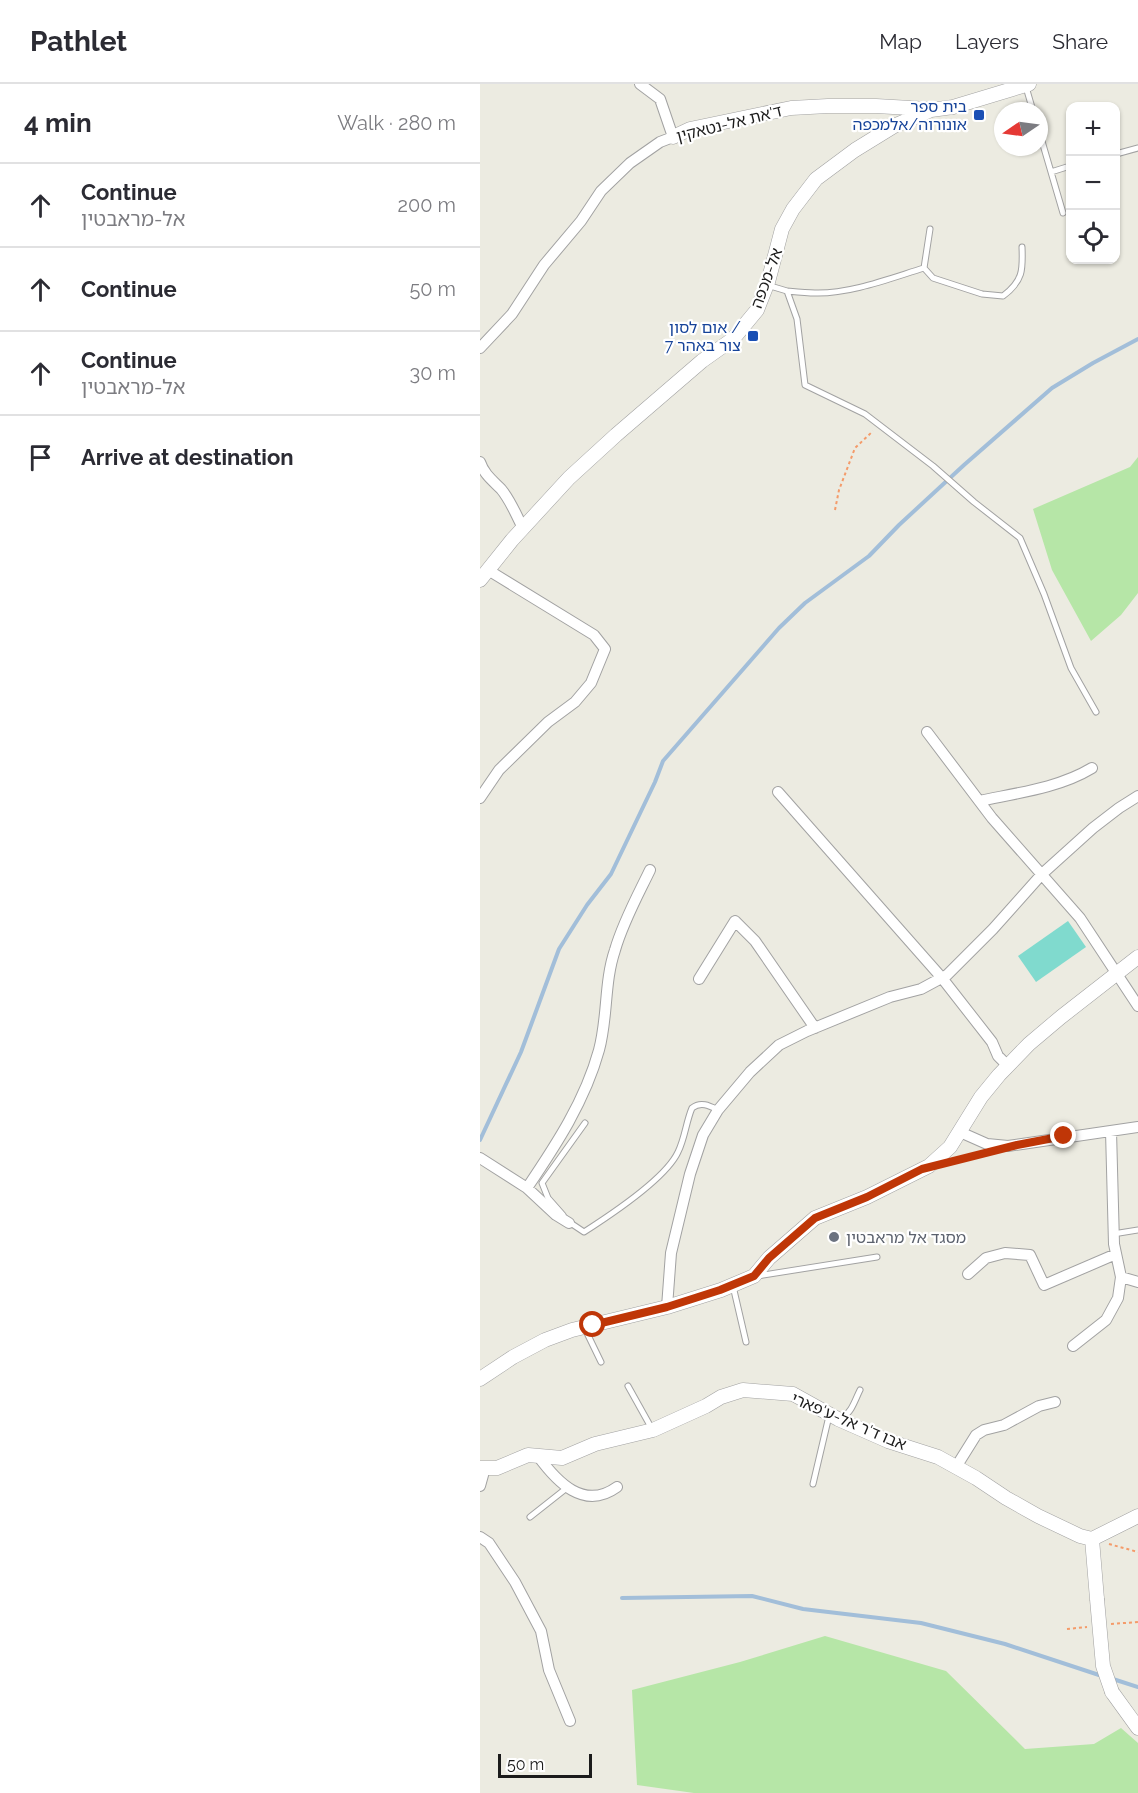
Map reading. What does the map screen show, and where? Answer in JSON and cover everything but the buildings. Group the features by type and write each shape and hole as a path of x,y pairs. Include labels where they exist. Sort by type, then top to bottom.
{"street":[{"path":"640,84 660,99 673,137"},
{"name":"אל-מכפה","path":"484,575 569,478 702,361 733,339 757,310 782,229 793,209 816,179 855,150 894,126 931,110 1028,85"},
{"name":"ד'את אל-נטאקין","path":"480,348 512,314 544,265 581,221 601,191 630,163 660,142 690,129 791,108 867,106 931,110"},
{"path":"480,462 488,477 510,503 523,528"},
{"path":"480,798 499,770 548,722 575,702 591,683 605,649 594,635 484,575"},
{"path":"927,732 992,818 1080,918 1138,1006"},
{"path":"979,801 1061,783 1092,768"},
{"path":"778,792 942,978 992,1042 998,1056 1008,1065"},
{"path":"667,1307 671,1253 690,1174 703,1135 718,1110 750,1072 779,1045 890,997 921,989 947,975 993,929 1042,874 1102,821 1138,796"},
{"path":"527,1188 564,1133 591,1074 599,1049 614,950 650,870"},
{"path":"699,979 735,921 755,941 815,1028"},
{"path":"480,1379 513,1357 545,1340 572,1330 667,1307 754,1276 769,1258 815,1218 867,1197 929,1166 950,1147 981,1097 1008,1065 1045,1030 1138,957"},
{"path":"960,1132 987,1144 1008,1146 1138,1127"},
{"path":"1072,1346 1106,1320 1118,1298 1121,1277 1113,1234 1110,1131"},
{"path":"480,1158 527,1188 556,1215 569,1223"},
{"path":"968,1274 986,1258 1005,1253 1030,1255 1044,1285 1116,1254"},
{"path":"1121,1277 1138,1282"},
{"name":"אבו ד'ר אל-ע'פארי","path":"482,1468 497,1468 528,1455 562,1458 595,1444 653,1430 721,1397 743,1390 793,1394 834,1417 888,1441 938,1457 1038,1516 1080,1536 1092,1539"},
{"path":"956,1467 976,1435 984,1430 1004,1425 1039,1406 1055,1402"},
{"path":"538,1456 552,1475 568,1487 589,1497 608,1493 617,1487"},
{"path":"480,1486 482,1468"},
{"path":"1138,1516 1092,1539 1103,1666 1112,1692 1138,1728"},
{"path":"480,1537 489,1543 515,1582 541,1631 549,1670 570,1721"}],"lane":[{"path":"1028,85 1031,102"},
{"path":"1120,153 1138,148"},
{"path":"1046,156 1063,213"},
{"path":"1051,172 1066,168"},
{"path":"924,268 930,229"},
{"path":"924,268 933,278 982,294 1003,296 1015,287 1023,269 1022,247"},
{"path":"766,285 787,291 816,294 844,290 924,268"},
{"path":"787,291 797,319 805,385 865,414 933,466 1020,538 1044,594 1071,668 1096,712"},
{"path":"585,1123 542,1184 548,1198 569,1223 584,1232 609,1216 656,1178 678,1154 692,1108 706,1104 718,1110"},
{"path":"1113,1234 1138,1230"},
{"path":"754,1276 877,1257"},
{"path":"733,1285 746,1342"},
{"path":"585,1327 601,1362"},
{"path":"628,1386 653,1430"},
{"path":"813,1484 834,1417 846,1416 860,1390"},
{"path":"530,1517 568,1487"}],"path":[{"path":"835,510 839,490 855,448 879,425"},
{"path":"954,1161 986,1153"},
{"path":"1092,1539 1138,1552"}],"green space":[{"path":"1138,457 1138,593 1121,615 1091,641 1052,570 1033,509 1130,467"},
{"path":"825,1636 946,1671 1025,1749 1094,1744 1121,1728 1138,1743 1138,1793 694,1793 637,1785 632,1690 740,1662"}],"shaded area":[{"path":"1068,921 1086,947 1036,982 1018,956"}],"waterway":[{"path":"480,1140 521,1052 559,949 587,905 611,874 663,761 779,628 805,603 869,556 964,465 1052,388 1138,339"},
{"path":"622,1598 752,1596 803,1609 921,1623 1005,1644 1102,1676"},
{"path":"1113,1679 1138,1687"}],"place":[{"name":"בית ספר אונורוה/אלמכפה","path":"979,115"},
{"name":"אום לסון / צור באהר 7","path":"753,336"},
{"name":"מסגד אל מראבטין","path":"834,1237"}],"route":[{"path":"593,1325 667,1307 754,1276 769,1258 815,1218 867,1197 922,1169 1017,1145 1064,1136"}]}
